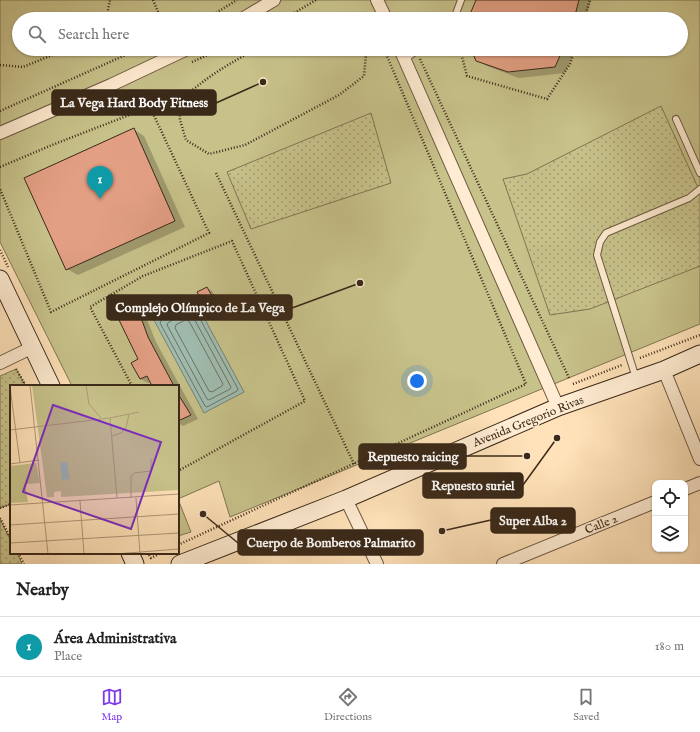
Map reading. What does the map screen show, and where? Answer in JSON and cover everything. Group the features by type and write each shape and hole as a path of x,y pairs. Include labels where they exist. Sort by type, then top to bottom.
{"main road":[{"path":"0,279 51,385"},
{"name":"Avenida Gregorio Rivas","path":"180,564 346,499 558,407 664,370 700,354"},
{"path":"130,554 135,564"}],"street":[{"path":"254,12 274,0"},
{"path":"377,0 383,12"},
{"path":"0,132 111,85 172,56"},
{"path":"403,56 558,407"},
{"path":"0,364 33,347"},
{"path":"664,370 700,459"},
{"path":"688,488 700,483"},
{"path":"346,499 377,564"},
{"name":"Calle 2","path":"503,564 652,503"}],"lane":[{"path":"457,12 461,0"},
{"path":"676,119 700,173"},
{"path":"637,379 597,255 600,242 606,233 690,198 700,189"}],"path":[{"path":"107,12 110,0"},
{"path":"153,0 158,12"},
{"path":"218,12 238,0"},
{"path":"296,12 316,0"},
{"path":"586,12 590,0"},
{"path":"0,65 23,67 50,56"},
{"path":"0,111 123,56"},
{"path":"243,56 193,88 179,102 180,120 186,140 209,154 245,145 339,95 364,76 366,56"},
{"path":"179,545 526,384 387,56"},
{"path":"462,56 466,76 547,98 570,64 573,56"},
{"path":"420,59 569,378"},
{"path":"0,167 150,107 209,233 51,312 0,189"},
{"path":"216,173 354,464"},
{"path":"131,385 90,307 144,276 232,241 304,401 179,469"},
{"path":"571,385 700,336"},
{"path":"11,371 16,369 25,385"},
{"path":"0,508 10,504"},
{"path":"0,518 10,537"},
{"path":"19,554 24,564"},
{"path":"149,554 151,558 160,554"}],"shaded area":[{"path":"0,0 700,0 700,324 230,517 219,481 179,499 179,385 72,385 0,242"},
{"path":"661,106 700,192 700,266 590,309 550,315 503,179 527,174"},
{"path":"371,113 391,183 251,229 227,172"},
{"path":"16,369 25,385 10,385 10,504 0,508 0,376"},
{"path":"179,502 191,532 179,536"},
{"path":"0,519 10,539 10,554 17,554 22,564 0,564"}],"water":[{"path":"194,299 244,392 204,413 154,320"}],"building":[{"path":"476,0 579,0 576,12 471,12"},
{"path":"474,56 560,56 555,67 508,72 476,61"},
{"path":"134,128 175,221 66,270 24,178"},
{"path":"207,287 217,305 207,311 197,292"},
{"path":"139,312 148,337 173,385 152,385 147,376 140,379 131,363 138,359 119,320"},
{"path":"179,396 191,415 179,421"}],"place":[{"name":"La Vega Hard Body Fitness","path":"263,82"},
{"name":"Área Administrativa","path":"100,199"},
{"name":"Complejo Olímpico de La Vega","path":"360,283"},
{"name":"Repuesto suriel","path":"557,438"},
{"name":"Repuesto raicing","path":"527,456"},
{"name":"Cuerpo de Bomberos Palmarito","path":"203,514"},
{"name":"Super Alba 2","path":"442,531"}]}
